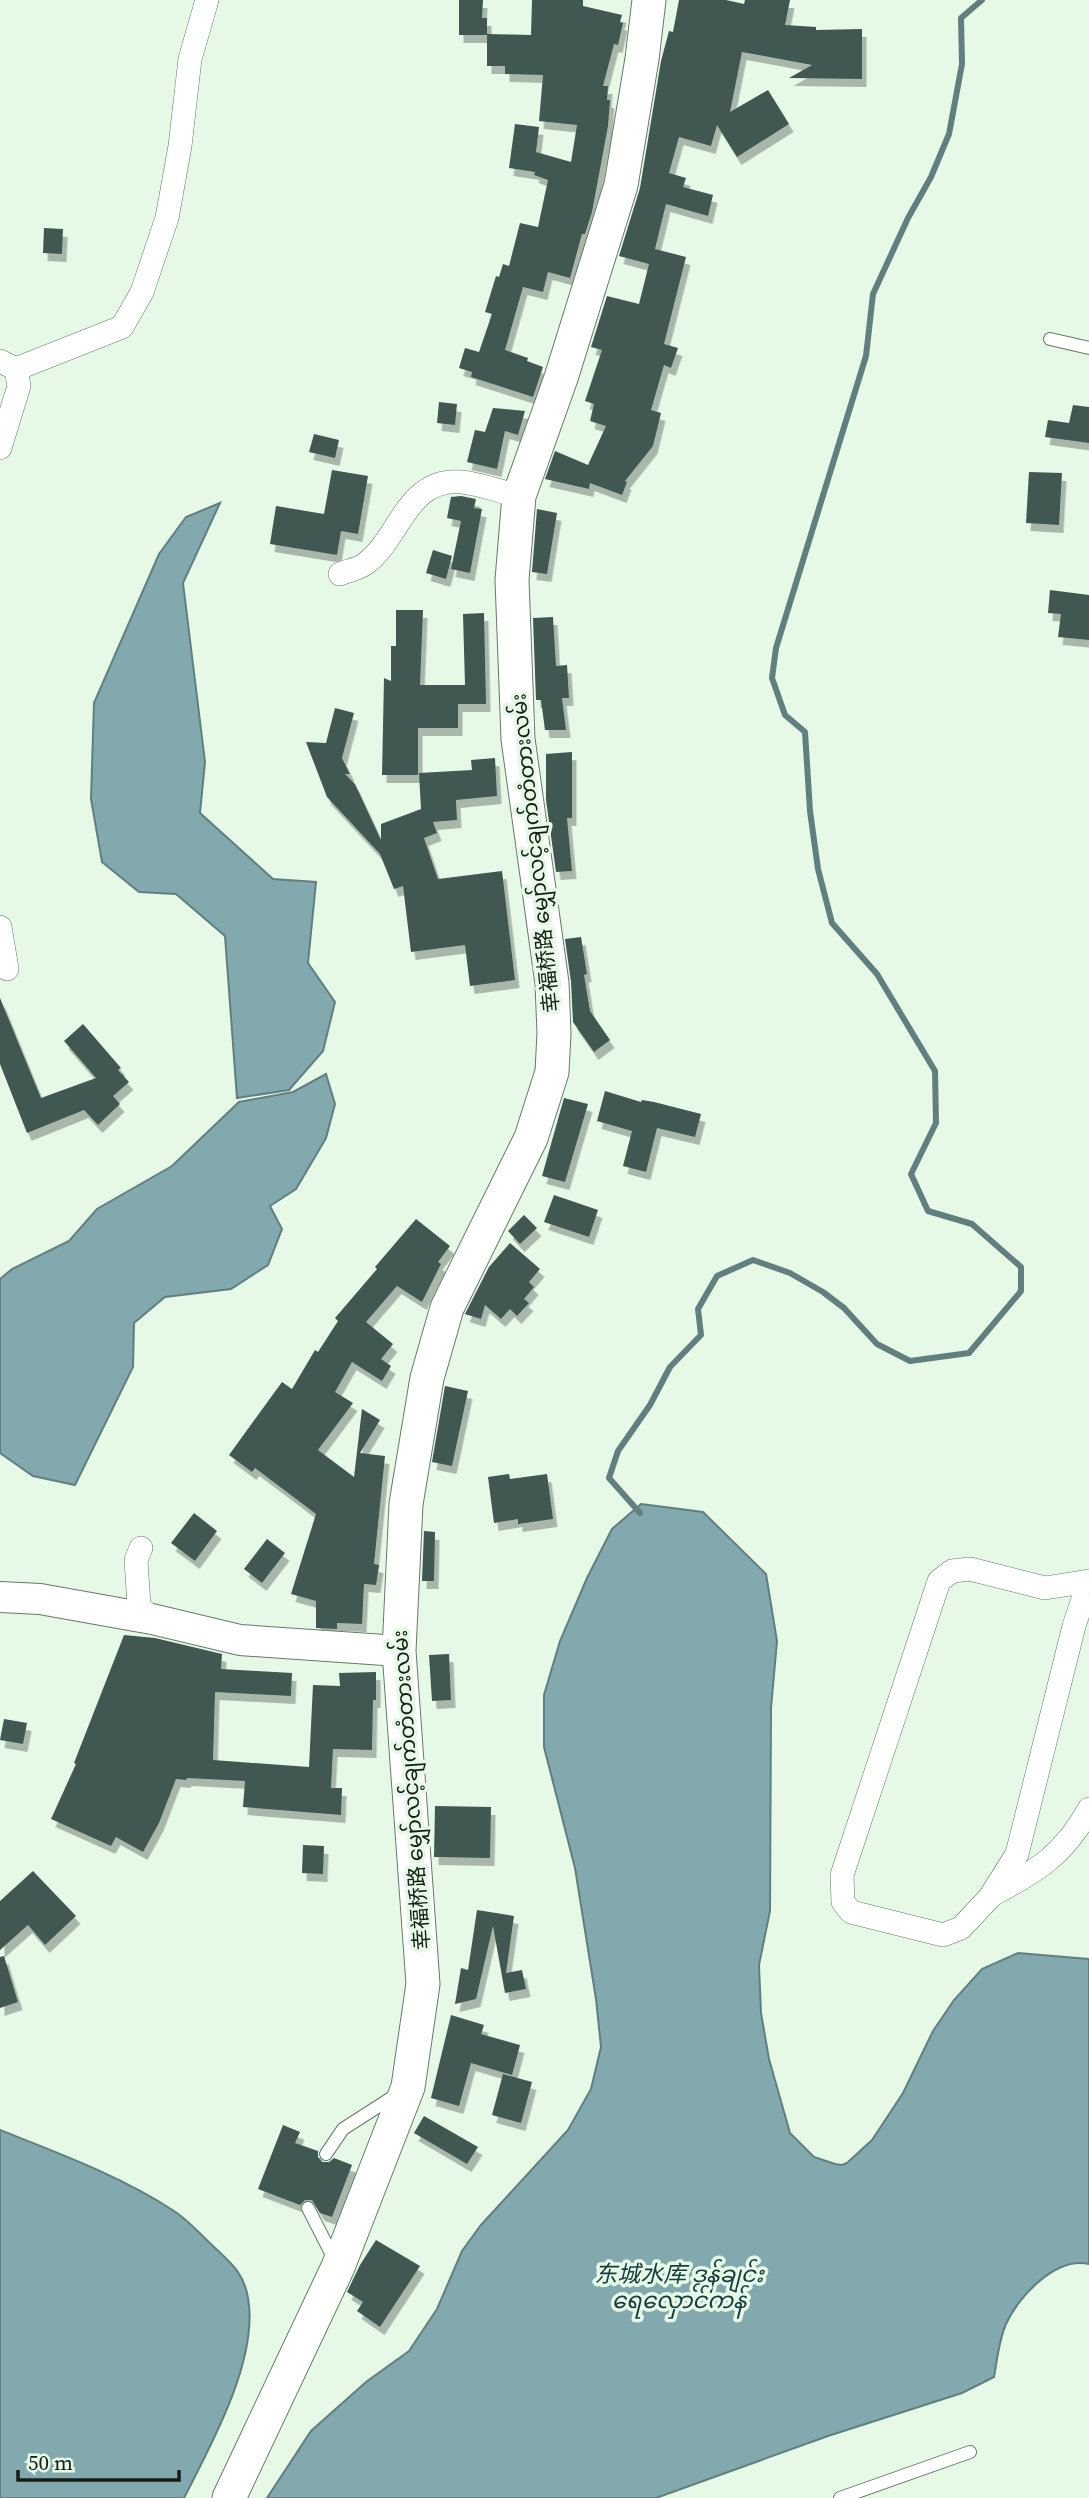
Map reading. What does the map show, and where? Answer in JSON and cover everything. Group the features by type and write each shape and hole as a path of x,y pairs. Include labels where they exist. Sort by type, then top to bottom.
{"main road":[{"name":"幸福桥路 မျှော်လင့်ချက်တံတားလမ်း","path":"229,2498 338,2267 408,2087 423,1984 399,1651 406,1504 427,1378 447,1308 531,1138 552,1072 552,983 518,739 512,580 519,496 561,378 621,185 649,0"}],"street":[{"path":"0,448 19,386 8,365 122,327 142,292 167,218 180,146 190,59 207,0"},
{"path":"340,574 364,565 386,542 413,501 434,485 461,482 519,496"},
{"path":"0,927 7,968"},
{"path":"141,1548 135,1560 139,1606 152,1619"},
{"path":"970,1569 1045,1588 1089,1581 1074,1626 1017,1854 990,1896 961,1928 943,1935 850,1912 843,1902 842,1875 939,1581 952,1571 970,1569"},
{"path":"0,1597 40,1600 152,1619 240,1640 399,1651"},
{"path":"990,1896 1047,1863 1075,1835 1089,1809"}],"lane":[{"path":"1050,339 1089,348"},
{"path":"326,2154 343,2129 408,2087"},
{"path":"308,2208 338,2267"},
{"path":"840,2498 970,2452"}],"water":[{"path":"220,503 183,583 205,762 200,813 273,879 316,882 308,963 335,1002 323,1051 289,1090 237,1098 225,936 176,894 139,892 102,862 91,799 94,703 159,554 186,517"},
{"path":"326,1074 335,1104 326,1138 296,1189 270,1206 282,1229 268,1265 231,1289 165,1297 134,1323 133,1367 75,1485 33,1476 0,1453 0,1279 12,1269 69,1241 97,1209 172,1166 239,1102 293,1092"},
{"name":"东城水库 ဒွန်ချင်း ရေလှောင်ကန်","path":"641,1504 703,1512 766,1574 777,1641 771,1708 770,1911 759,1965 761,2013 769,2059 790,2133 814,2157 835,2164 847,2163 872,2140 903,2093 933,2031 954,2000 982,1969 1018,1953 1089,1959 1089,2264 1076,2263 1051,2272 1019,2302 1004,2330 994,2377 962,2393 828,2436 656,2498 267,2498 311,2431 366,2382 409,2351 437,2309 462,2251 481,2225 568,2130 591,2089 601,2047 596,1999 575,1868 544,1747 544,1695 560,1641 587,1578 612,1529"},
{"path":"0,2130 111,2176 154,2198 189,2223 226,2258 243,2282 248,2298 250,2322 240,2374 219,2428 184,2498 0,2498"}],"building":[{"path":"459,0 483,0 482,18 487,18 487,34 531,35 532,0 583,0 583,6 622,15 618,45 614,44 603,86 608,86 607,100 610,100 608,126 592,212 585,234 582,234 570,278 548,272 543,292 523,287 505,350 543,367 533,397 471,377 472,372 459,368 465,348 479,352 492,314 485,312 496,276 499,277 503,264 509,266 520,223 538,227 548,180 534,175 535,172 509,168 515,124 539,127 536,152 571,162 577,125 539,121 543,75 505,74 505,66 487,66 487,35 459,35"},
{"path":"679,0 726,0 744,4 745,0 790,0 785,25 816,27 816,30 862,29 862,79 789,78 812,65 742,52 730,112 768,90 789,124 737,157 717,125 711,146 679,137 669,173 686,178 683,187 713,195 708,216 666,204 655,249 686,257 664,344 678,348 671,368 664,365 651,410 661,413 653,446 625,481 627,482 622,495 590,483 589,489 545,479 555,451 588,465 606,426 590,421 594,404 585,401 602,350 591,347 607,296 639,304 649,264 619,256 640,188 661,61 669,31 673,32"},
{"path":"44,228 63,229 62,254 43,253"},
{"path":"439,402 457,404 455,425 437,423"},
{"path":"1073,405 1089,407 1089,443 1045,437 1048,420 1069,423"},
{"path":"493,408 525,411 518,435 505,431 497,469 467,462 475,430 485,432"},
{"path":"314,434 339,440 335,458 309,452"},
{"path":"332,470 368,476 358,534 341,531 337,555 270,544 276,506 324,514"},
{"path":"1029,472 1062,473 1059,525 1026,523"},
{"path":"451,497 476,499 474,508 482,509 470,573 451,569 461,521 447,518"},
{"path":"537,509 557,513 547,574 532,572"},
{"path":"433,550 452,556 446,579 426,573"},
{"path":"1050,590 1089,595 1089,640 1058,637 1061,614 1048,613"},
{"path":"396,610 423,610 420,685 465,685 463,614 484,613 486,704 458,704 458,728 418,728 418,775 382,775 384,678 391,681 391,646 396,646"},
{"path":"553,617 556,666 567,665 569,698 562,698 566,730 545,730 541,700 536,700 533,618"},
{"path":"335,708 354,713 342,758 350,774 345,774 355,784 381,840 381,824 421,809 419,773 472,770 471,760 495,758 497,796 456,800 457,820 433,822 437,833 424,838 438,879 502,871 515,980 470,986 465,945 411,952 403,886 394,889 380,854 327,797 306,742 326,743"},
{"path":"572,752 572,818 567,818 572,871 556,872 546,800 546,754"},
{"path":"581,937 590,1011 610,1040 594,1052 573,1022 565,939"},
{"path":"0,998 41,1098 96,1078 64,1041 83,1024 121,1068 118,1070 129,1082 113,1096 120,1104 98,1125 84,1110 27,1133 0,1064"},
{"path":"605,1091 641,1102 654,1102 701,1114 695,1137 657,1128 646,1172 623,1166 632,1131 597,1121"},
{"path":"564,1098 588,1104 565,1182 542,1176"},
{"path":"554,1195 598,1210 589,1237 544,1222"},
{"path":"524,1215 537,1228 520,1244 508,1231"},
{"path":"416,1219 450,1246 438,1262 441,1264 422,1302 397,1286 366,1322 393,1344 381,1359 391,1366 382,1381 352,1362 335,1392 353,1403 318,1450 354,1477 362,1409 380,1420 360,1453 385,1456 374,1564 379,1565 376,1585 364,1584 362,1624 337,1623 337,1629 316,1628 316,1601 291,1594 316,1514 255,1468 252,1472 229,1455 282,1382 292,1389 315,1350 318,1352 338,1321 335,1318"},
{"path":"510,1243 540,1269 529,1282 534,1287 524,1299 529,1303 517,1316 510,1309 501,1319 485,1305 481,1319 465,1314 489,1267"},
{"path":"445,1386 468,1391 452,1466 432,1462"},
{"path":"509,1474 510,1479 547,1474 553,1519 518,1524 518,1519 494,1523 488,1477"},
{"path":"194,1513 217,1531 195,1561 171,1543"},
{"path":"424,1531 435,1532 434,1581 422,1581"},
{"path":"267,1539 285,1553 262,1583 244,1569"},
{"path":"124,1635 155,1638 222,1654 221,1669 292,1673 291,1696 215,1692 213,1760 309,1767 313,1685 340,1686 339,1673 376,1672 372,1750 333,1749 331,1788 342,1788 341,1815 243,1807 245,1781 187,1778 176,1779 159,1823 143,1852 116,1837 111,1846 51,1819 76,1764 74,1763"},
{"path":"449,1654 451,1700 432,1701 429,1655"},
{"path":"4,1719 27,1723 23,1744 0,1740"},
{"path":"435,1806 491,1807 490,1858 434,1857"},
{"path":"303,1845 324,1846 323,1874 302,1873"},
{"path":"33,1871 76,1916 45,1945 28,1925 0,1950 0,1901"},
{"path":"477,1910 514,1916 506,1973 522,1970 526,1989 505,1993 493,1926 476,1999 455,2004 461,1968 468,1970"},
{"path":"4,1956 18,2002 0,2008 0,1957"},
{"path":"451,2015 484,2025 481,2034 520,2045 512,2075 471,2063 459,2106 431,2098"},
{"path":"503,2074 532,2082 521,2123 492,2115"},
{"path":"424,2116 478,2147 467,2164 414,2133"},
{"path":"283,2125 300,2132 295,2143 318,2151 322,2162 329,2162 334,2158 352,2165 332,2217 320,2213 312,2200 305,2200 300,2205 258,2189"},
{"path":"376,2240 420,2266 380,2327 357,2311 363,2302 347,2292"}],"waterway":[{"path":"640,1513 609,1478 618,1451 650,1405 670,1367 701,1335 698,1309 717,1276 753,1260 790,1273 844,1308 877,1344 910,1361 969,1353 1021,1291 1021,1267 972,1224 928,1211 911,1174 936,1123 935,1071 877,974 832,923 818,869 810,811 805,732 785,715 772,678 776,648 866,356 873,294 908,218 931,177 949,134 962,64 961,18 982,0"}]}
